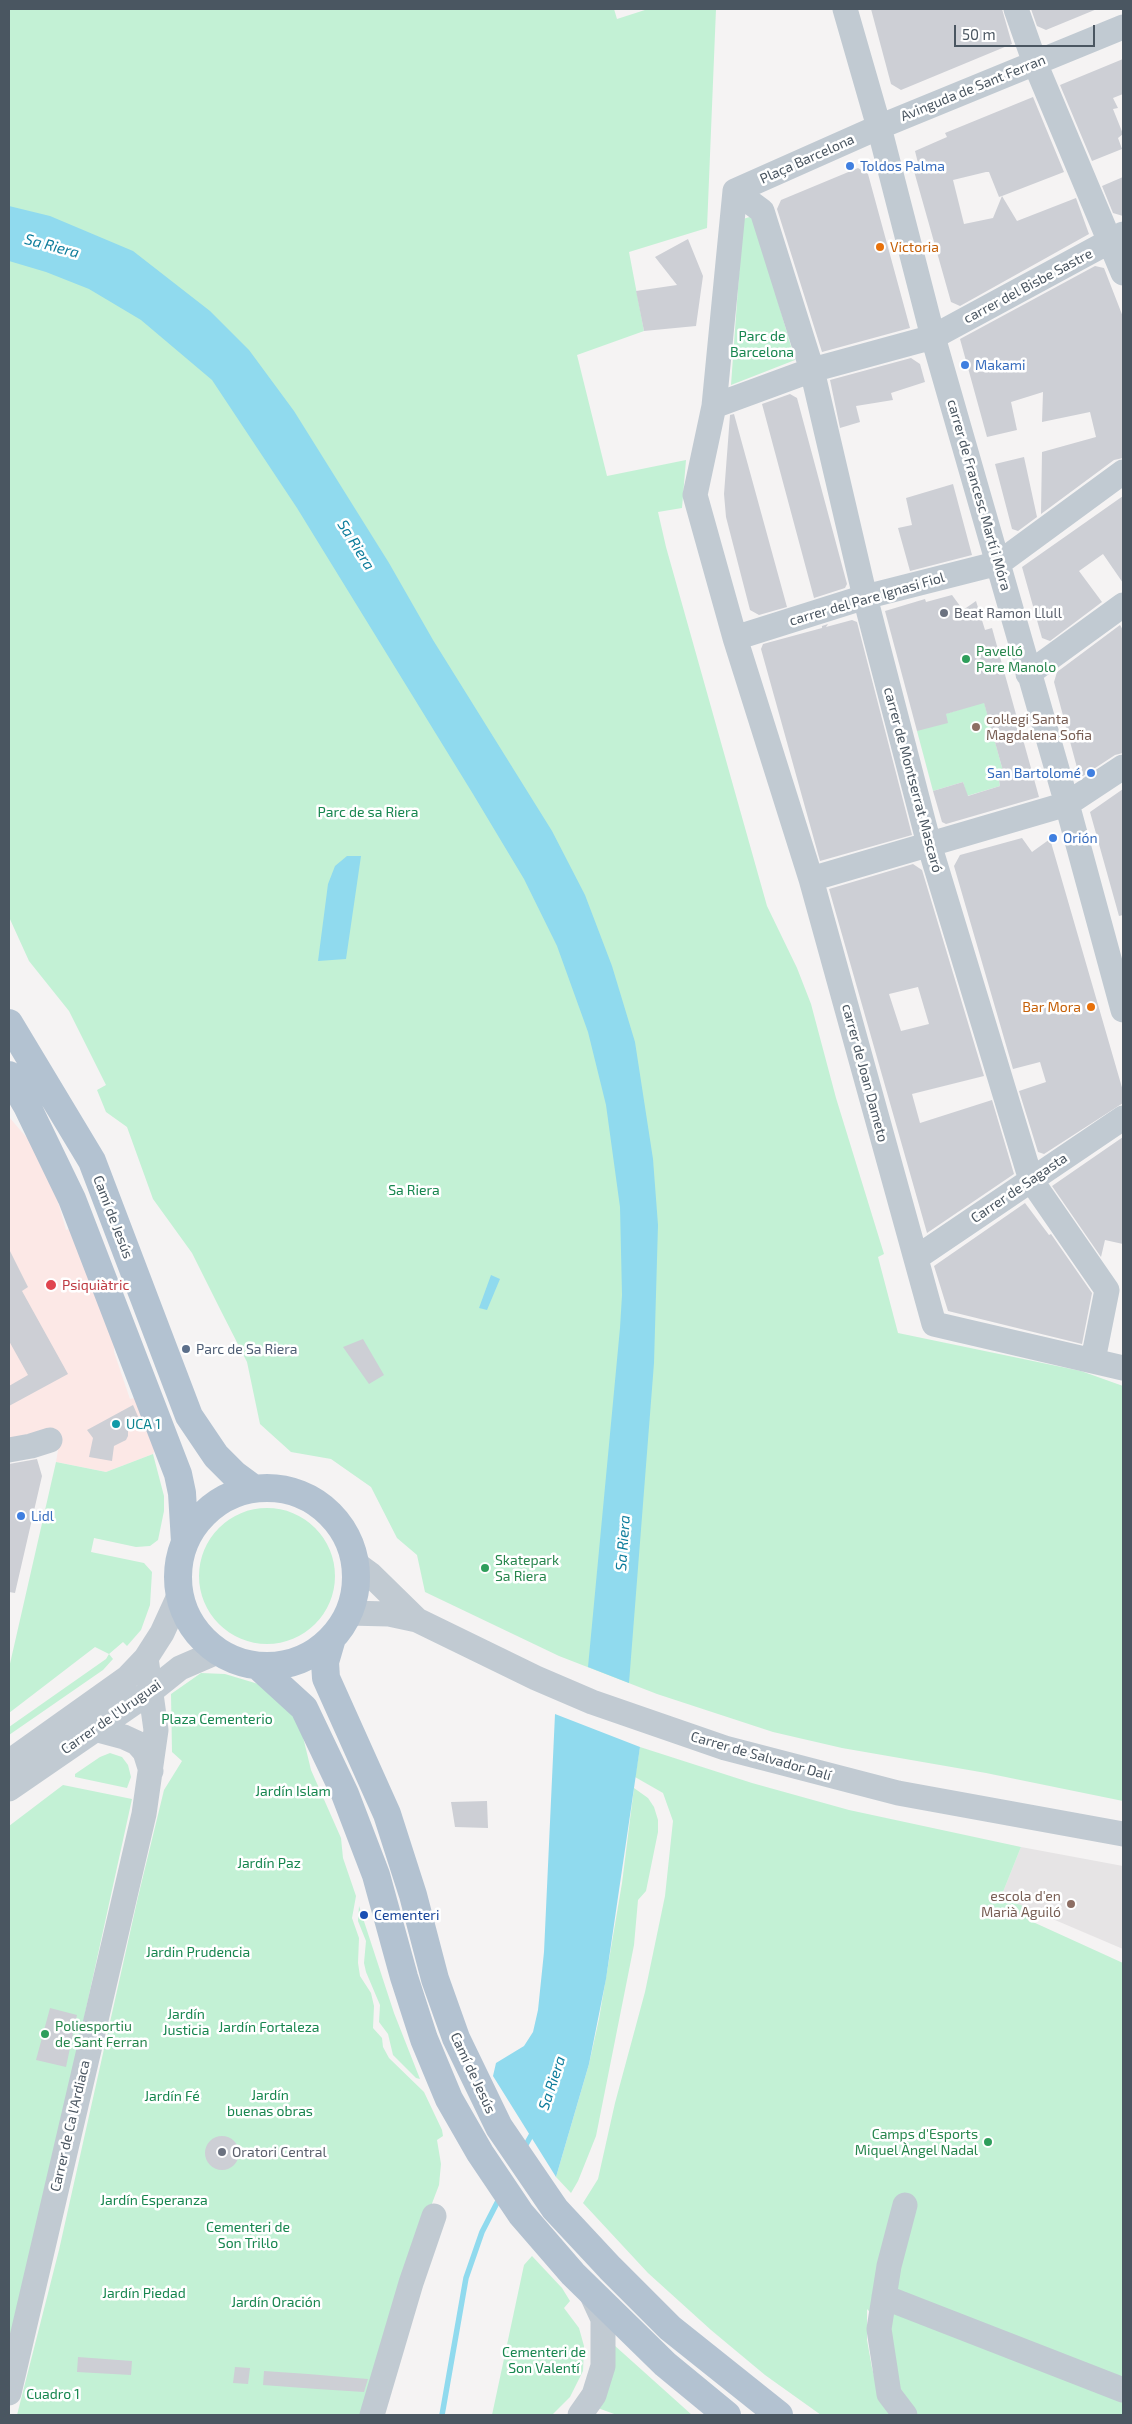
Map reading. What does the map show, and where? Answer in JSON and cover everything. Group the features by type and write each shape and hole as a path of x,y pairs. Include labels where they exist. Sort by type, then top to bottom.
{"main road":[{"name":"Camí de Jesús","path":"9,1023 92,1161 189,1416 216,1456 234,1474 253,1488"},
{"path":"9,1075 28,1106 72,1198 178,1474 182,1493 185,1542 178,1568 179,1596 198,1635 217,1652 239,1662 258,1666 295,1662 314,1652 332,1638 348,1613 354,1588 355,1563 351,1550 338,1526 318,1505 307,1497 280,1489 253,1488 219,1501 205,1512 185,1542"},
{"name":"Camí de Jesús","path":"332,1638 325,1662 326,1678 387,1814 413,1895 442,1999 456,2038 482,2096 518,2158 555,2209 670,2328 779,2415"},
{"path":"258,1666 304,1708 342,1786 376,1875 404,1977 424,2040 449,2099 480,2153 508,2196 535,2232 591,2293 665,2364 727,2415"}],"street":[{"name":"carrer de Francesc Martí i Móra","path":"845,9 933,337 999,563 1028,674 1067,804 1115,948 1123,1010"},
{"path":"1016,9 1034,63 1117,238 1123,273"},
{"name":"Avinguda de Sant Ferran","path":"878,127 1123,27"},
{"name":"Plaça Barcelona","path":"735,191 878,127"},
{"name":"carrer de Montserrat Mascaró","path":"735,191 762,211 812,370 865,596 929,844 1031,1180 1108,1290 1094,1360"},
{"name":"carrer de Joan Dameto","path":"735,191 714,406 695,495 736,638 811,879 934,1324 1123,1368"},
{"name":"carrer del Bisbe Sastre","path":"714,406 812,370 933,337 1117,238"},
{"path":"999,563 1123,472"},
{"name":"carrer del Pare Ignasi Fiol","path":"736,638 865,596 999,563"},
{"path":"1028,674 1123,606"},
{"path":"811,879 1067,804 1123,767"},
{"name":"Carrer de Sagasta","path":"916,1258 1123,1118"},
{"path":"9,1450 50,1440"},
{"name":"Carrer de Salvador Dalí","path":"355,1563 370,1574 417,1620"},
{"name":"Carrer de l'Uruguai","path":"9,1762 127,1678 146,1658 162,1633 179,1596"},
{"name":"Carrer de Salvador Dalí","path":"348,1613 389,1614 417,1620 536,1678 592,1702 724,1748 898,1793 1123,1834"},
{"name":"Carrer de l'Uruguai","path":"9,1789 150,1692 180,1668 217,1652"},
{"name":"Carrer de Ca l'Ardiaca","path":"9,2393 144,1814 156,1730 146,1658"},
{"path":"94,1729 124,1737 137,1743 145,1752 151,1771"},
{"path":"905,2205 889,2266 879,2329 886,2382 894,2404 905,2415"},
{"path":"372,2415 411,2283 434,2216"},
{"path":"580,2415 594,2395 603,2366 603,2319 591,2293"},
{"path":"884,2297 1123,2390"}],"shaded area":[{"name":"Psiquiàtric","path":"9,1117 34,1146 52,1180 66,1230 72,1228 114,1341 114,1352 130,1399 134,1398 156,1447 153,1454 106,1472 56,1462 58,1450 9,1458"},
{"name":"escola d'en Marià Aguiló","path":"1021,1847 1123,1866 1123,1949 1001,1897"}],"green space":[{"name":"Parc de sa Riera","path":"9,9 614,9 617,19 648,9 716,9 707,228 629,252 644,331 577,355 607,476 686,460 682,508 658,512 666,547 767,906 797,968 811,1004 836,1098 884,1254 878,1257 898,1333 1081,1371 1123,1386 1123,1801 986,1773 842,1748 773,1732 657,1694 559,1656 425,1592 417,1555 397,1538 371,1487 331,1459 291,1452 260,1424 247,1362 192,1253 153,1199 127,1127 106,1112 97,1090 106,1085 69,1011 29,961 9,917"},
{"name":"Parc de Barcelona","path":"753,216 795,360 731,385 743,219"},
{"path":"984,702 1005,778 999,780 1000,786 967,796 963,782 933,791 917,731 945,714"},
{"path":"153,1454 164,1496 164,1511 158,1540 150,1546 136,1547 94,1538 91,1552 144,1563 152,1572 150,1605 141,1630 127,1646 123,1642 109,1654 95,1647 9,1713 9,1668 56,1462 106,1472"},
{"path":"267,1508 293,1513 305,1519 315,1528 324,1538 330,1550 335,1576 330,1602 324,1614 315,1624 305,1633 293,1639 267,1644 241,1639 229,1633 219,1624 210,1614 204,1602 199,1576 204,1550 210,1538 219,1528 229,1519 241,1513"},
{"path":"109,1654 113,1659 103,1670 9,1735 9,1727 106,1659"},
{"name":"Cementeri de Son Tril·lo","path":"201,1673 225,1674 265,1686 297,1712 311,1770 341,1838 343,1858 356,1896 352,1918 359,1938 358,1963 360,1976 371,1993 374,2006 373,2028 382,2038 383,2047 389,2058 424,2092 442,2130 443,2136 437,2140 441,2164 439,2185 428,2214 384,2415 17,2415 59,2250 138,1897 164,1790 182,1761 172,1752 171,1694"},
{"path":"640,1747 752,1783 849,1810 1021,1847 1001,1897 1035,1911 1033,1922 1123,1963 1123,2415 915,2415 898,2398 887,2330 867,2309 867,2340 872,2368 880,2398 892,2415 821,2415 765,2375 711,2330 648,2273 583,2203 598,2179 615,2103 645,1992 665,1896 673,1821 663,1793 635,1777"},
{"path":"110,1753 122,1757 128,1765 131,1777 127,1788 75,1777 75,1774 100,1757"},
{"name":"Poliesportiu de Sant Ferran","path":"63,1785 132,1799 9,2360 9,1826"},
{"path":"634,1788 648,1798 654,1807 658,1820 658,1832 646,1891 638,1900 634,1945 596,2136 578,2181 571,2193 556,2177 589,2064 599,2019 622,1883"},
{"path":"359,1906 394,2013 420,2079 416,2078 393,2055 388,2034 379,2022 380,2005 364,1963 366,1941 358,1921"},
{"name":"Cementeri de Son Valentí","path":"532,2256 562,2288 570,2301 564,2308 579,2328 584,2346 583,2371 570,2397 552,2415 492,2415 524,2265"},
{"path":"614,2345 692,2415 617,2415 595,2407"}],"water":[{"path":"9,206 50,216 133,251 210,311 249,350 294,411 389,563 433,640 552,831 585,895 612,966 635,1042 653,1159 658,1225 654,1363 629,1683 588,1667 620,1328 622,1295 620,1207 606,1105 588,1032 557,946 524,879 473,794 297,508 212,380 141,320 89,289 46,272 9,261"},
{"path":"347,856 361,856 346,959 318,961 328,884 335,866"},
{"path":"491,1275 500,1279 487,1310 479,1308"},
{"path":"555,1714 640,1747 606,1979 589,2064 556,2177 493,2076 496,2063 524,2046 533,2032 538,2010 544,1952"}],"building":[{"path":"871,9 1002,9 1012,44 901,90 891,84"},
{"path":"1031,9 1097,9 1046,30 1037,26"},
{"path":"1123,59 1123,94 1113,98 1118,108 1113,109 1123,134 1118,138 1122,149 1092,161 1060,85"},
{"path":"1033,97 1064,172 1002,196 1017,221 1076,198 1089,234 960,306 951,302 912,164 918,163 915,151 947,137 945,133","holes":["989,172 999,197 1002,196 993,218 964,224 953,180"]},
{"path":"858,168 868,174 910,328 822,352 777,209 781,200"},
{"path":"1123,177 1123,216 1113,213 1102,186"},
{"path":"688,239 703,276 696,326 644,331 636,291 677,285 655,257"},
{"path":"1095,266 1104,268 1123,317 1123,458 1114,460 1041,514 1042,452 1096,437 1090,412 1042,422 1043,392 1011,402 1017,430 987,437 960,339"},
{"path":"911,358 920,364 925,382 891,393 893,400 856,406 860,422 840,428 830,380"},
{"path":"790,394 797,398 847,584 845,588 814,598 762,404"},
{"path":"734,414 787,607 759,615 750,610 726,517 724,494 730,415"},
{"path":"1024,457 1037,517 1018,531 1012,529 995,464"},
{"path":"953,484 972,555 910,571 898,528 912,525 906,498"},
{"path":"1123,496 1123,583 1103,554 1079,571 1102,602 1050,641 1042,638 1022,567"},
{"name":"col·legi Santa Magdalena Sofia","path":"952,595 963,610 976,601 985,630 992,628 1039,797 946,824 942,822 933,791 963,782 968,796 1000,786 999,780 1005,778 984,703 946,714 948,723 917,731 885,611 925,599 926,602"},
{"path":"852,620 857,622 912,835 820,861 761,649 763,644 822,628 822,626 828,624 826,627"},
{"path":"1120,625 1123,630 1123,753 1115,755 1083,776 1079,775 1054,682 1057,672"},
{"path":"1123,789 1123,915 1119,916 1090,812"},
{"path":"1022,838 1032,852 1050,839 1123,1091 1123,1103 1044,1154 1038,1152 1019,1091 1046,1082 1040,1062 1013,1069 954,866 960,855"},
{"path":"913,864 922,870 984,1076 912,1094 920,1123 992,1100 1014,1174 927,1233 829,889","holes":["918,987 929,1024 901,1031 889,994"]},
{"path":"1123,1137 1123,1244 1105,1240 1101,1257 1052,1186"},
{"path":"1025,1203 1049,1235 1051,1234 1092,1293 1082,1344 948,1311 934,1266"},
{"path":"9,1249 28,1287 22,1291 68,1374 9,1406 9,1386 28,1375 9,1341"},
{"path":"363,1339 384,1375 369,1384 343,1347"},
{"name":"UCA 1","path":"133,1405 140,1421 128,1426 126,1440 114,1446 112,1461 89,1457 93,1438 87,1430"},
{"name":"Lidl","path":"37,1459 42,1476 15,1593 9,1592 9,1464"},
{"path":"487,1801 488,1828 455,1827 451,1802"},
{"path":"50,2008 77,2015 66,2067 36,2060"},
{"name":"Oratori Central","path":"222,2136 229,2137 234,2141 238,2146 238,2160 234,2165 229,2169 222,2170 215,2169 210,2165 206,2160 205,2153 206,2146 210,2141 215,2137"},
{"path":"78,2357 132,2361 131,2375 77,2372"},
{"path":"235,2367 250,2368 248,2384 233,2383"},
{"path":"264,2371 368,2379 364,2392 263,2385"}],"waterway":[{"name":"Sa Riera","path":"523,2150 533,2132"},
{"name":"Sa Riera","path":"442,2415 466,2278 482,2232 500,2197"}],"place":[{"name":"Toldos Palma","path":"850,166"},
{"name":"Victoria","path":"880,247"},
{"name":"Makami","path":"965,365"},
{"name":"Beat Ramon Llull","path":"944,613"},
{"name":"Pavelló Pare Manolo","path":"966,659"},
{"name":"col·legi Santa Magdalena Sofia","path":"976,727"},
{"name":"San Bartolomé","path":"1091,773"},
{"name":"Orión","path":"1053,838"},
{"name":"Bar Mora","path":"1091,1007"},
{"name":"Psiquiàtric","path":"51,1285"},
{"name":"Parc de Sa Riera","path":"186,1349"},
{"name":"UCA 1","path":"116,1424"},
{"name":"Lidl","path":"21,1516"},
{"name":"Skatepark Sa Riera","path":"485,1568"},
{"name":"escola d'en Marià Aguiló","path":"1071,1904"},
{"name":"Cementeri","path":"364,1915"},
{"name":"Poliesportiu de Sant Ferran","path":"45,2034"},
{"name":"Camps d'Esports Miquel Àngel Nadal","path":"988,2142"},
{"name":"Oratori Central","path":"222,2152"}],"park label":[{"name":"Plaza Cementerio","path":"217,1719"},
{"name":"Jardín Islam","path":"293,1791"},
{"name":"Jardín Paz","path":"269,1863"},
{"name":"Jardin Prudencia","path":"198,1952"},
{"name":"Jardín Justicia","path":"186,2022"},
{"name":"Jardín Fortaleza","path":"269,2027"},
{"name":"Jardín Fé","path":"172,2096"},
{"name":"Jardín buenas obras","path":"270,2104"},
{"name":"Jardín Esperanza","path":"154,2200"},
{"name":"Jardín Piedad","path":"144,2293"},
{"name":"Jardín Oración","path":"276,2302"},
{"name":"Cuadro 1","path":"53,2394"}]}
